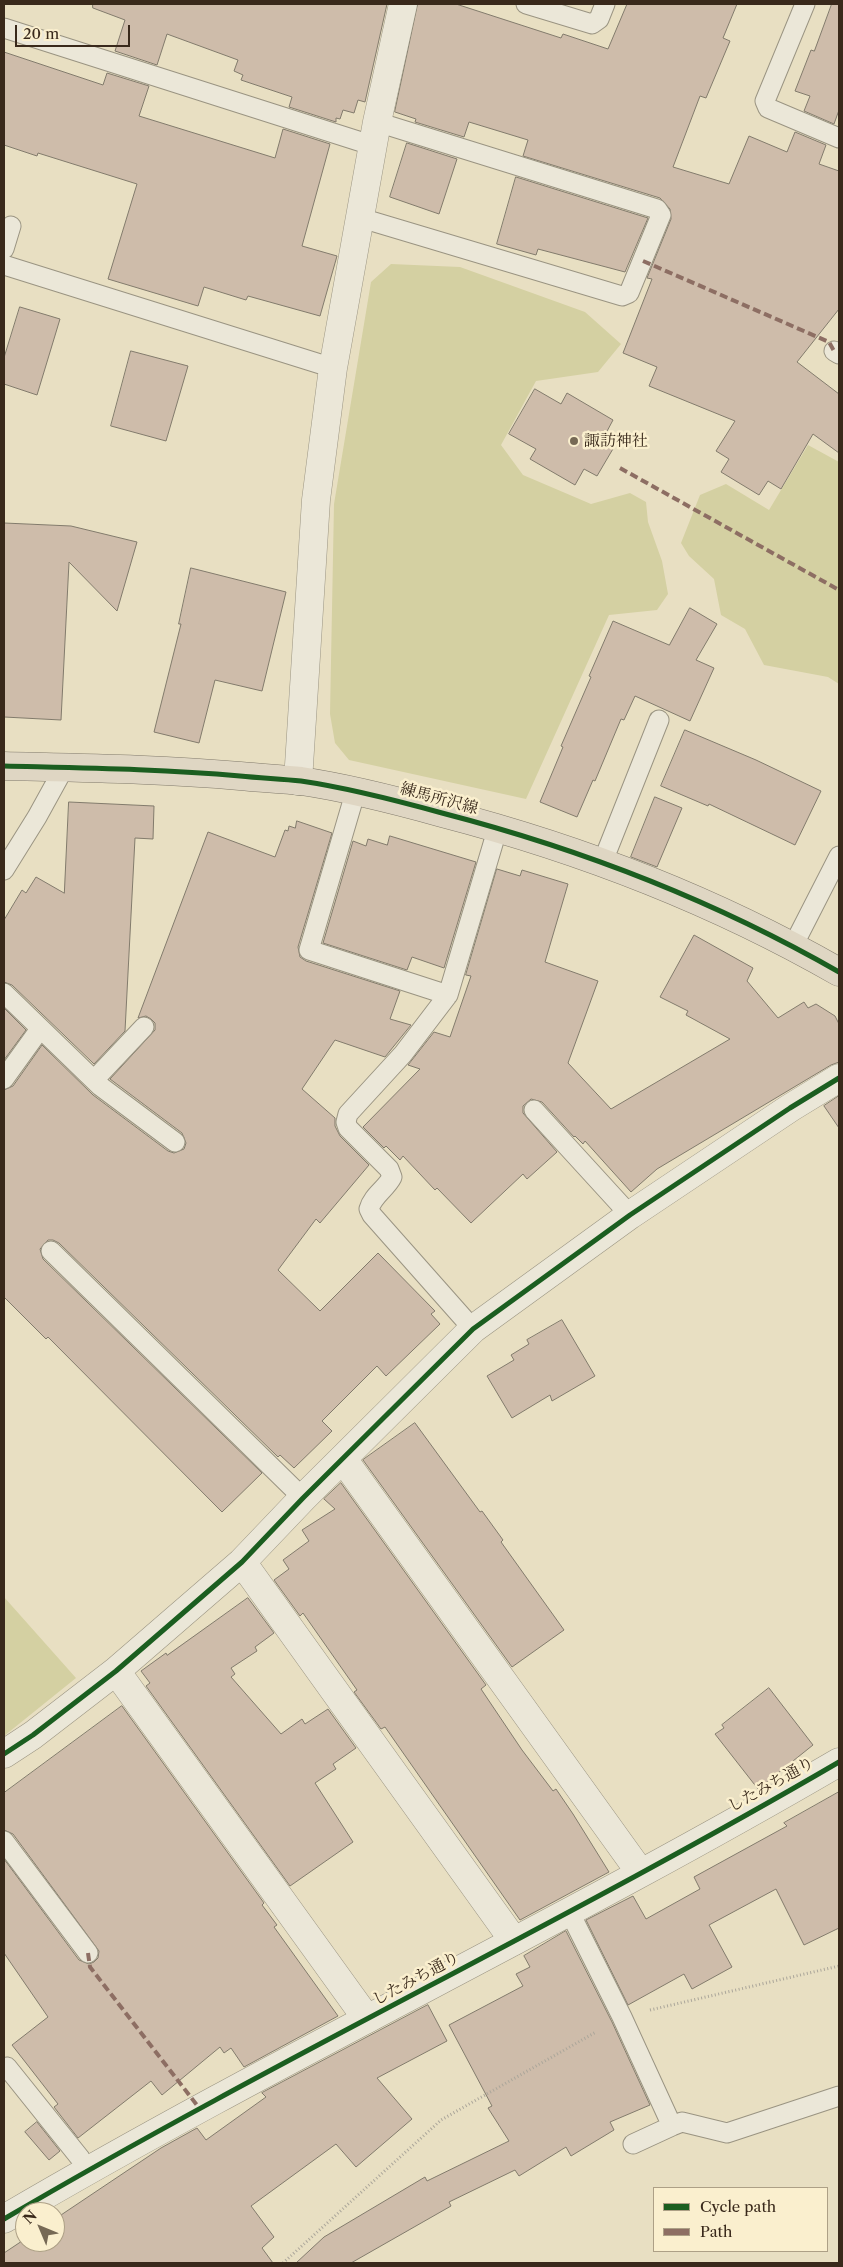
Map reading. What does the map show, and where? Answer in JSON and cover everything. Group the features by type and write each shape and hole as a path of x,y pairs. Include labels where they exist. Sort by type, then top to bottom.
{"main road":[{"name":"練馬所沢線","path":"4,766 180,771 298,781 356,790 498,827 603,861 699,901 793,946 839,972"}],"street":[{"path":"298,781 316,500 333,368 375,134 403,4"},
{"path":"4,1754 33,1735 116,1671 242,1562 303,1498 473,1329 630,1215 790,1108 839,1078"},
{"path":"343,1458 640,1872"},
{"path":"242,1562 514,1941"},
{"path":"116,1671 367,2019"},
{"name":"したみち通り","path":"4,2219 87,2170 514,1941 839,1762"}],"lane":[{"path":"526,4 592,24 599,19 606,4"},
{"path":"806,4 765,101 768,108 839,138"},
{"path":"4,28 375,134 657,209 660,215 629,293 622,296 361,218"},
{"path":"4,249 11,226"},
{"path":"4,266 333,368"},
{"path":"603,861 659,720"},
{"path":"4,870 37,818 64,768"},
{"path":"356,790 309,950 448,995"},
{"path":"473,1329 372,1215 369,1209 371,1201 389,1184 392,1177 389,1169 348,1128 346,1122 348,1114 403,1054 448,995 498,827"},
{"path":"793,946 839,856"},
{"path":"4,993 94,1080 175,1142"},
{"path":"94,1080 144,1027"},
{"path":"4,1078 40,1029"},
{"path":"534,1110 630,1215"},
{"path":"51,1251 303,1498"},
{"path":"4,1841 88,1953"},
{"path":"568,1911 622,2017 672,2126"},
{"path":"7,2067 80,2158 87,2170"},
{"path":"633,2144 682,2122 727,2132 839,2096"}],"path":[{"path":"283,2263 441,2120 622,2017 839,1966"}],"shaded area":[{"path":"391,264 460,267 585,312 621,344 598,372 536,381 501,445 523,475 591,504 630,493 646,502 648,522 662,561 668,594 657,610 609,615 526,799 349,760 335,743 330,714 334,504 371,282"},
{"path":"808,445 839,462 839,684 828,677 764,665 745,629 721,615 714,579 689,556 681,543 700,495 726,484 769,510"},
{"path":"4,1597 76,1678 4,1736"}],"building":[{"path":"93,4 387,4 365,102 358,100 354,113 343,110 340,119 336,118 336,122 289,107 292,97 241,80 243,75 234,71 238,60 167,34 157,65 115,51 125,20 93,8"},
{"path":"418,4 456,4 561,38 563,34 608,49 627,4 737,4 723,38 730,41 706,98 700,96 673,167 729,184 749,136 787,152 795,132 826,145 819,164 839,171 839,309 797,362 839,394 839,453 813,434 781,489 768,481 759,495 721,472 729,459 716,451 735,421 649,386 657,367 623,353 652,279 647,278 671,219 670,209 660,198 523,156 528,140 469,122 464,137 415,122 416,119 395,112"},
{"path":"832,4 839,4 839,110 834,124 804,111 810,96 795,91 811,50 814,51"},
{"path":"4,52 103,85 107,73 149,86 139,116 275,158 283,129 330,144 302,246 337,256 320,316 248,296 246,300 204,287 198,306 108,279 137,184 38,153 37,156 4,145"},
{"path":"407,143 457,159 439,214 390,197"},
{"path":"516,177 648,218 625,272 538,249 536,255 497,244"},
{"path":"20,307 60,319 37,395 4,384 4,358"},
{"path":"131,351 188,366 166,441 111,426"},
{"path":"535,389 561,404 567,393 613,420 605,435 617,442 597,476 584,469 575,485 530,459 536,449 509,434"},
{"path":"4,523 71,526 137,542 117,611 69,562 61,720 4,717"},
{"path":"191,568 286,592 262,691 215,680 199,743 154,732 181,624 179,624"},
{"path":"690,608 717,624 696,660 714,668 690,721 635,696 624,720 621,719 595,781 593,780 577,817 540,802 563,747 561,746 591,677 589,676 613,621 669,645"},
{"path":"685,730 756,760 821,791 795,845 709,804 708,806 661,786"},
{"path":"655,797 682,808 657,867 631,857"},
{"path":"69,802 154,806 153,839 135,838 125,1031 94,1064 12,985 4,982 4,920 22,890 26,893 36,877 64,893"},
{"path":"297,821 332,833 298,947 300,957 306,961 400,991 390,1019 411,1025 385,1057 335,1040 302,1089 335,1118 335,1126 340,1136 369,1165 320,1223 316,1219 278,1270 320,1311 378,1253 435,1311 431,1314 440,1324 386,1376 377,1366 322,1421 332,1431 294,1468 280,1455 278,1457 59,1243 48,1240 40,1249 43,1259 262,1473 222,1512 48,1337 46,1339 4,1297 4,1090 13,1086 42,1045 93,1095 168,1151 174,1153 184,1149 186,1143 182,1133 110,1079 155,1030 155,1023 151,1019 146,1016 138,1018 208,832 275,857 285,830 288,831 289,826 295,828"},
{"path":"390,836 476,862 444,968 412,957 407,970 323,943 353,841 366,846 368,839 387,845"},
{"path":"497,869 520,876 522,870 568,884 545,962 598,981 568,1063 611,1109 730,1039 686,1015 688,1011 660,997 694,935 753,968 747,981 778,1018 804,1002 808,1008 816,1004 835,1016 839,1024 839,1062 657,1169 631,1192 585,1141 583,1144 574,1137 542,1102 531,1099 523,1106 523,1113 557,1152 527,1179 523,1174 471,1223 437,1188 435,1190 403,1156 400,1160 386,1146 384,1148 363,1127 420,1069 408,1065 434,1032 450,1037 471,976 466,975"},
{"path":"4,1008 26,1030 4,1060"},
{"path":"839,1096 839,1128 824,1106"},
{"path":"562,1320 595,1376 552,1401 550,1395 512,1418 487,1376 514,1360 511,1355 529,1344 527,1340"},
{"path":"415,1423 480,1512 482,1511 503,1540 501,1542 564,1630 512,1667 363,1460"},
{"path":"341,1483 486,1685 481,1689 522,1750 553,1791 556,1789 609,1872 520,1920 385,1727 381,1729 354,1692 357,1690 303,1613 300,1616 274,1580 289,1569 283,1560 309,1541 302,1530 335,1509 324,1499"},
{"path":"248,1598 274,1633 255,1647 257,1651 231,1668 235,1674 231,1677 281,1734 302,1719 305,1724 328,1709 356,1748 333,1764 336,1769 315,1783 353,1842 290,1886 146,1686 150,1683 141,1671"},
{"path":"769,1688 813,1745 758,1789 715,1734 724,1728 722,1725"},
{"path":"122,1706 264,1903 262,1905 277,1925 274,1927 338,2016 244,2067 231,2048 224,2053 220,2047 162,2095 151,2081 78,2138 54,2107 58,2104 12,2045 48,2017 4,1953 4,1859 79,1960 89,1964 94,1962 98,1958 99,1951 13,1834 4,1830 4,1793"},
{"path":"839,1792 839,1928 804,1945 776,1889 709,1925 732,1967 692,1989 684,1974 628,2005 586,1920 633,1896 646,1919 700,1889 694,1877 787,1826 784,1823"},
{"path":"566,1931 612,2022 650,2105 610,2122 614,2130 571,2156 566,2147 519,2176 515,2170 449,2202 451,2206 351,2263 296,2263 324,2237 425,2177 427,2181 509,2141 488,2108 492,2106 449,2025 523,1986 516,1974 530,1967 524,1956"},
{"path":"428,2005 447,2041 377,2078 412,2119 356,2167 336,2144 251,2206 274,2237 262,2248 273,2263 4,2263 4,2253 15,2246 15,2252 65,2252 65,2212 161,2148 197,2128 206,2140 266,2097 262,2093"},
{"path":"37,2122 60,2151 49,2160 25,2132"}],"marked path":[{"path":"643,261 829,342 834,351"},
{"path":"620,468 839,590"},
{"path":"88,1953 90,1967 200,2109"}],"cycle path":[{"path":"4,766 151,770 293,780 337,787 389,799 494,827 596,860 646,879 744,922 839,972"},
{"path":"4,1754 33,1735 116,1671 242,1562 303,1498 473,1329 630,1215 790,1108 839,1078"},
{"path":"4,2219 212,2102 631,1878 839,1762"}],"place":[{"name":"諏訪神社","path":"574,441"}]}
